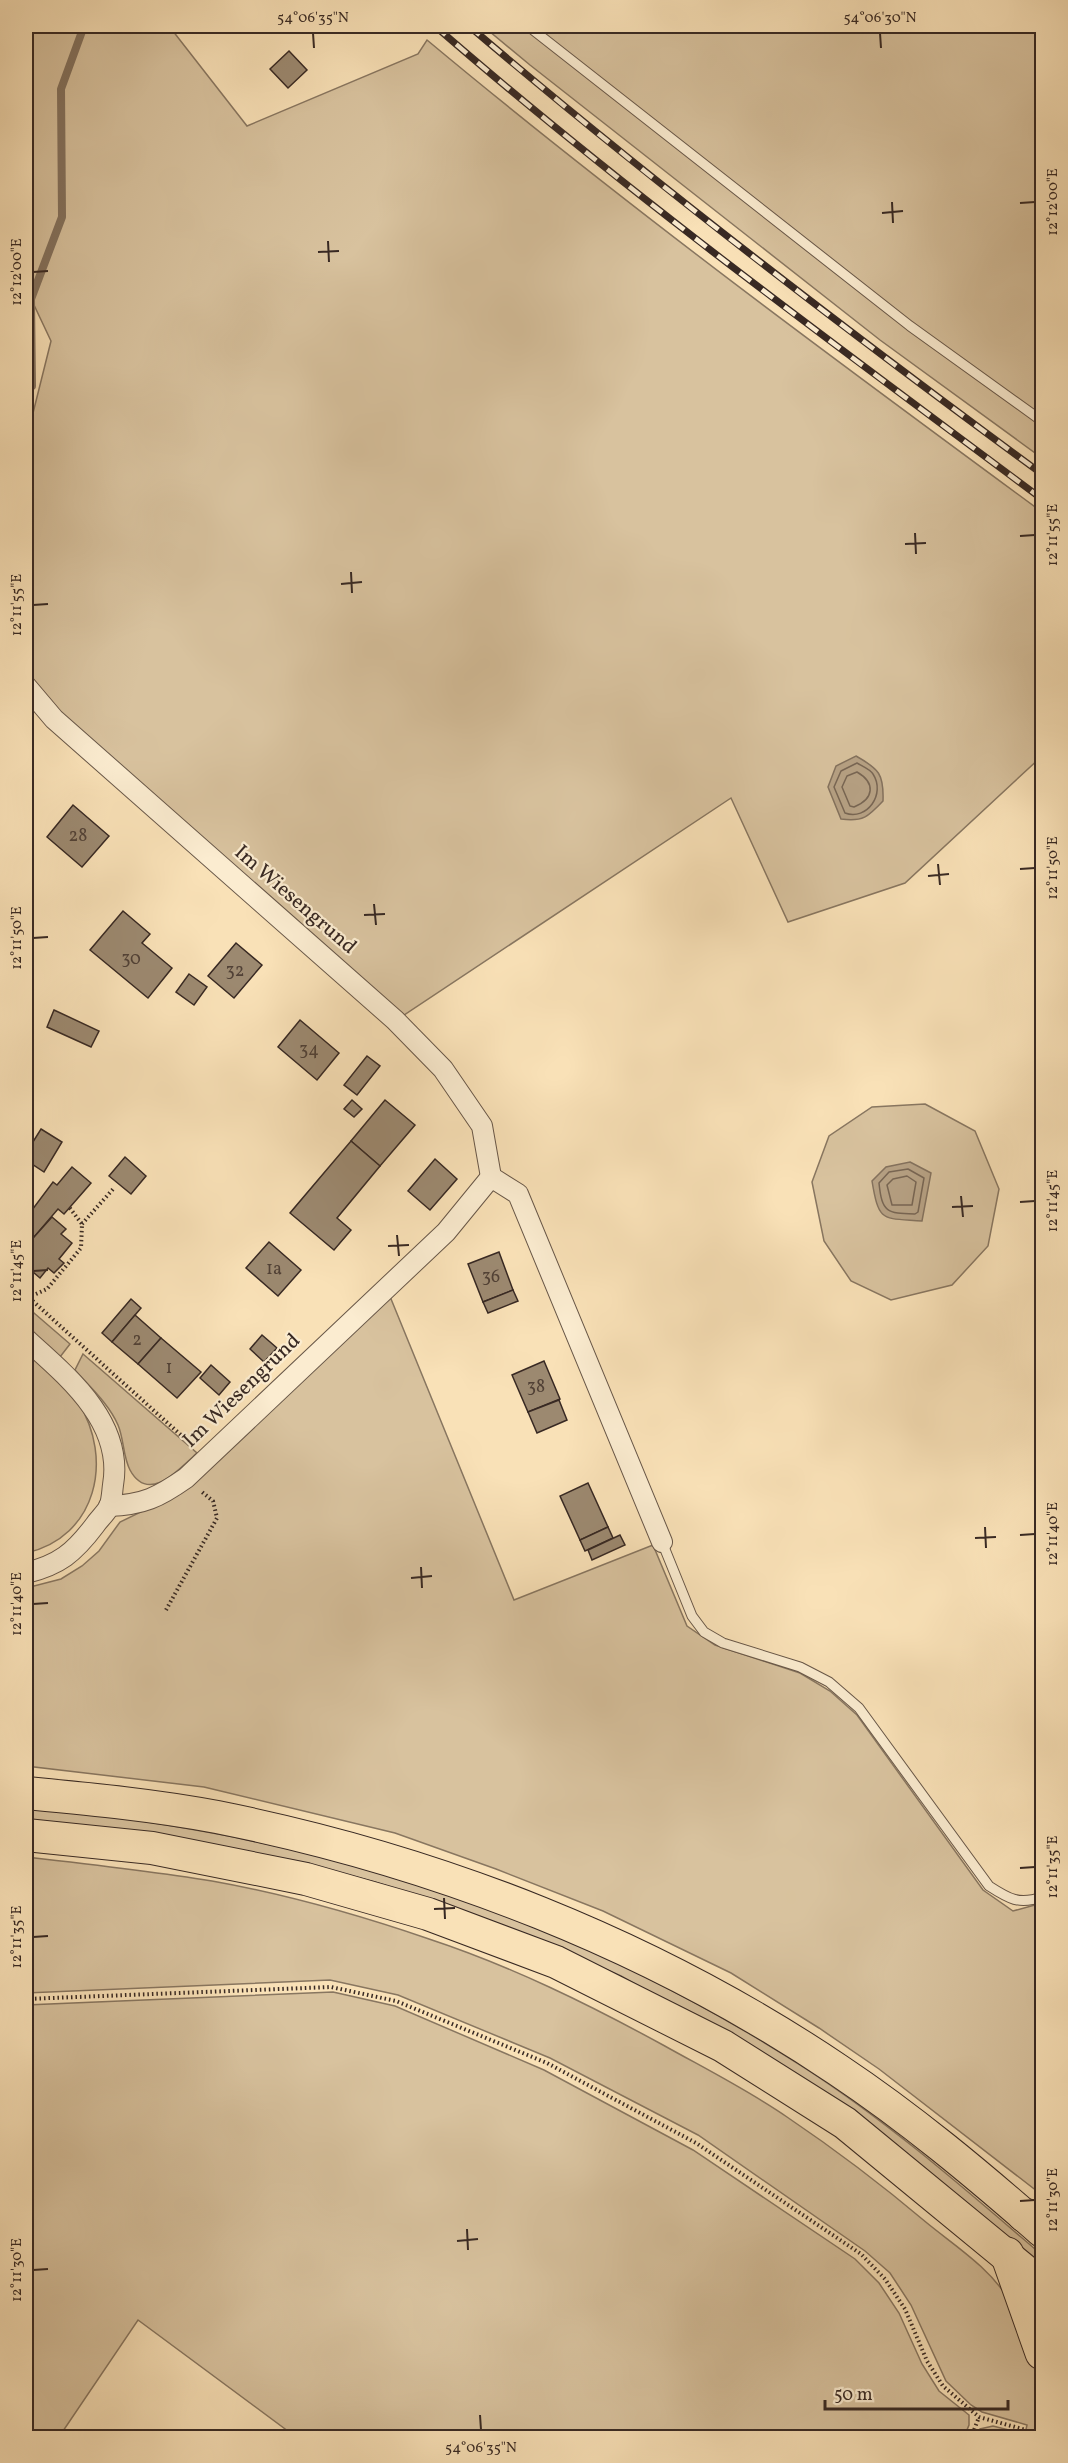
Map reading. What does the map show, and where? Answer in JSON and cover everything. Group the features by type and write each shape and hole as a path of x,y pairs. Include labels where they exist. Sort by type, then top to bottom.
{"highway":[{"path":"26,1793 106,1800 204,1815 309,1838 416,1868 513,1902 588,1933 705,1991 838,2070 931,2138 1036,2221"},
{"path":"26,1835 152,1848 306,1880 428,1914 556,1962 723,2046 845,2123 1042,2285"},
{"path":"1006,2254 1042,2353"}],"street":[{"name":"Im Wiesengrund","path":"26,686 54,719 396,1020 442,1069 482,1125 491,1177 446,1232 186,1478 159,1497 137,1504 109,1506"},
{"path":"491,1177 518,1194 662,1542"},
{"path":"26,1339 72,1381 105,1428 116,1469 109,1506 83,1542 65,1558 43,1569 26,1573"}],"lane":[{"path":"528,26 910,326 1042,420"},
{"path":"662,1542 692,1616 704,1632 723,1643 800,1667 829,1683 859,1708 989,1886 1010,1900 1030,1901 1042,1897"}],"path":[{"path":"36,1294 47,1289 81,1248 82,1224 114,1188"},
{"path":"69,1207 82,1224"},
{"path":"26,1295 206,1457"},
{"path":"166,1610 217,1518 213,1501 186,1478"},
{"path":"26,1999 331,1987 396,2001 547,2063 696,2143 861,2254 885,2279 905,2310 927,2361 943,2386 979,2417 1026,2430"},
{"path":"971,2438 979,2417"}],"shaded area":[{"path":"26,26 169,26 247,126 418,54 427,40 654,222 1042,512 1042,756 905,883 788,922 731,798 401,1017 59,715 26,670 26,441 51,341 26,288"},
{"path":"483,26 1042,26 1042,458 880,340"},
{"path":"925,1104 975,1131 999,1189 988,1246 952,1285 891,1300 851,1281 824,1241 812,1182 829,1136 872,1107"},
{"path":"389,1294 514,1600 653,1545 687,1626 715,1645 800,1673 830,1691 857,1715 983,1890 1013,1911 1042,1903 1042,2195 879,2069 819,2028 731,1973 603,1911 395,1833 204,1787 26,1766 26,1588 61,1579 82,1566 99,1551 120,1522 184,1491"},
{"path":"34,1313 70,1344 60,1357 26,1327 26,1323"},
{"path":"26,1350 60,1381 78,1402 89,1424 95,1447 96,1471 92,1493 83,1513 69,1531 50,1544 26,1553"},
{"path":"83,1354 197,1453 164,1480 155,1484 146,1484 138,1480 128,1465 120,1430 110,1410 75,1370"},
{"path":"26,1807 156,1823 330,1858 424,1884 569,1940 690,2000 767,2044 836,2089 927,2158 985,2206 1042,2255 1042,2266 797,2076 621,1976 481,1917 375,1882 301,1863 170,1836 26,1819"},
{"path":"26,1857 166,1874 239,1886 322,1906 403,1930 490,1961 549,1987 635,2030 741,2088 805,2129 876,2181 971,2258 1001,2288 1025,2332 1036,2366 1039,2402 1035,2437 977,2437 980,2429 993,2426 1025,2434 1027,2425 982,2412 971,2405 946,2381 911,2305 890,2273 865,2251 698,2135 550,2058 398,1995 330,1980 26,1993"},
{"path":"333,1992 395,2006 544,2070 693,2150 855,2259 879,2283 899,2313 922,2364 939,2391 969,2415 969,2425 964,2437 296,2437 138,2320 59,2437 26,2437 26,2005"}],"water":[{"path":"856,756 875,769 881,778 883,801 865,817 855,820 841,819 828,787 836,766"},
{"path":"910,1162 931,1173 922,1221 885,1216 877,1205 872,1181 886,1167"}],"building":[{"path":"289,51 307,70 288,88 270,69"},
{"path":"73,805 109,836 82,867 47,837"},
{"path":"123,911 150,934 142,943 172,968 148,998 90,950"},
{"path":"236,943 262,965 234,998 208,976"},
{"path":"189,974 207,987 194,1005 176,992"},
{"path":"54,1010 99,1031 91,1047 47,1027"},
{"path":"300,1020 339,1053 317,1080 278,1047"},
{"path":"367,1056 380,1066 357,1095 344,1085"},
{"path":"352,1100 362,1109 354,1117 344,1109"},
{"path":"385,1100 415,1125 380,1166 351,1141"},
{"path":"41,1129 62,1142 44,1172 26,1160 26,1153"},
{"path":"351,1141 380,1166 337,1218 351,1230 334,1250 290,1213"},
{"path":"125,1157 146,1176 131,1194 109,1176"},
{"path":"435,1159 457,1179 430,1210 408,1191"},
{"path":"72,1167 91,1183 64,1214 58,1209 34,1237 26,1229 26,1218 53,1182 57,1185"},
{"path":"52,1217 66,1229 61,1234 72,1243 59,1259 64,1263 54,1273 48,1268 40,1278 26,1266 26,1246"},
{"path":"269,1242 301,1270 278,1296 246,1268"},
{"path":"499,1252 513,1290 483,1302 468,1264"},
{"path":"513,1290 518,1301 488,1313 483,1302"},
{"path":"131,1299 141,1308 112,1342 102,1333"},
{"path":"135,1315 161,1338 138,1364 112,1342"},
{"path":"262,1335 277,1348 264,1362 250,1349"},
{"path":"161,1338 201,1372 177,1398 138,1364"},
{"path":"544,1361 560,1399 528,1412 512,1375"},
{"path":"211,1365 230,1382 219,1395 200,1378"},
{"path":"559,1400 567,1420 537,1433 528,1412"},
{"path":"588,1483 608,1527 580,1540 560,1496"},
{"path":"608,1527 613,1538 585,1551 580,1540"},
{"path":"620,1535 625,1545 592,1560 588,1550"}],"waterway":[{"path":"32,386 31,299 62,217 61,89 84,26"}],"railway":[{"path":"435,26 582,149 658,209 1042,499"},
{"path":"469,26 751,255 1042,474"}]}
